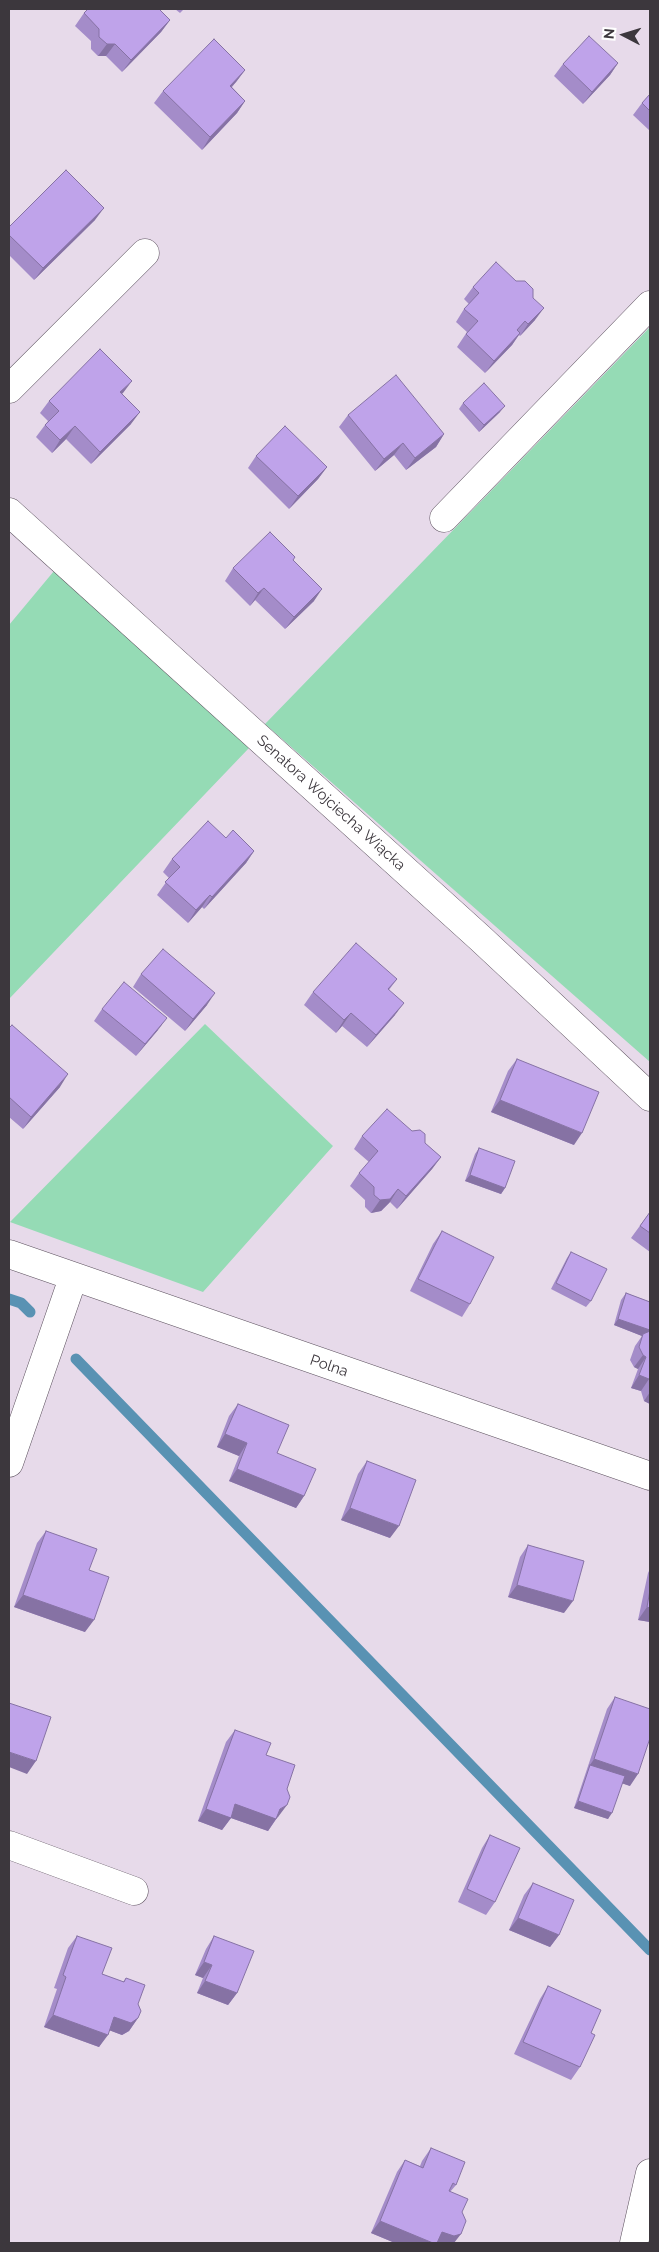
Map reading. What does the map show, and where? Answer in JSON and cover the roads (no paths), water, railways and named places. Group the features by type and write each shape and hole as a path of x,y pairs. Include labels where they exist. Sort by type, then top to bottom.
{"street":[{"path":"9,388 145,253"},
{"path":"444,518 650,306"},
{"name":"Senatora Wojciecha Wiącka","path":"9,512 480,938 650,1097"},
{"name":"Polna","path":"9,1254 73,1278 650,1476"},
{"path":"9,1463 73,1278"},
{"path":"9,1845 134,1891"},
{"path":"634,2243 650,2173"}],"waterway":[{"path":"9,1299 21,1303 30,1312"},
{"path":"76,1359 650,1950"}]}
